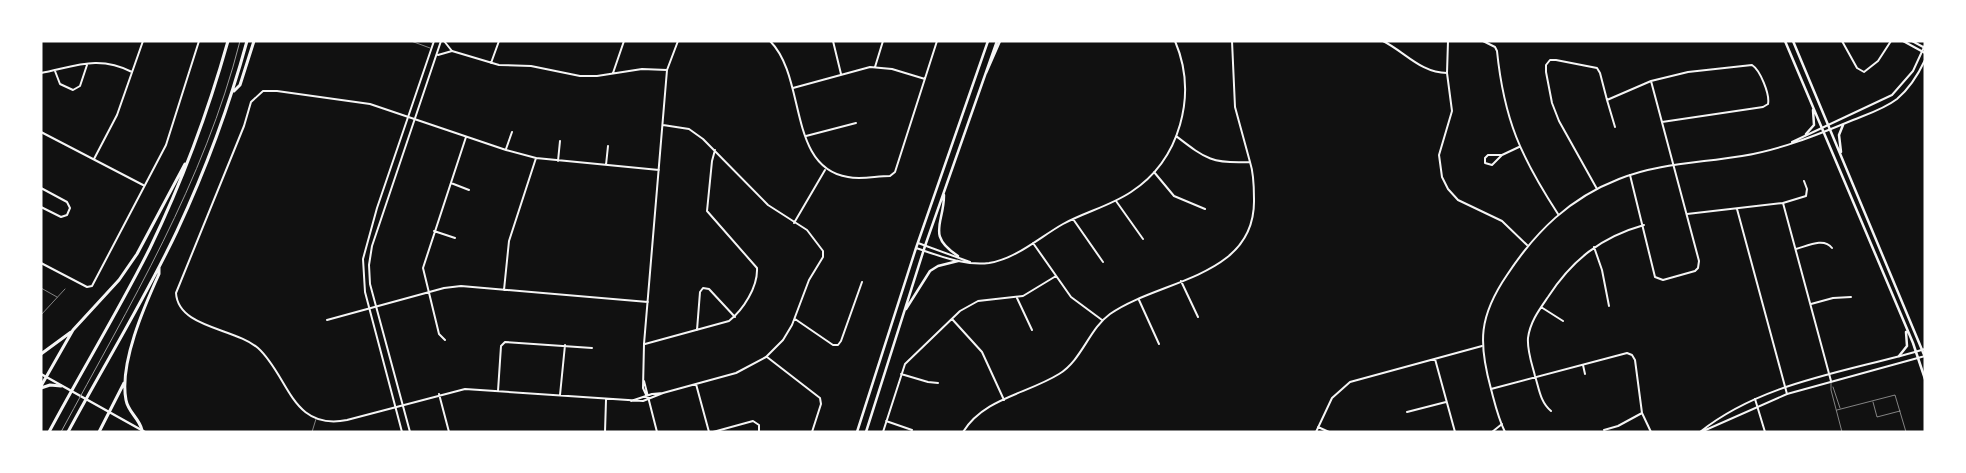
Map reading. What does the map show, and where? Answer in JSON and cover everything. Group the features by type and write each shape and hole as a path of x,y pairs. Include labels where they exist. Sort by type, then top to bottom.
{"highway":[{"path":"49,432 149,249 206,114 228,41"},
{"path":"68,432 159,266 198,185 232,94 247,41"},
{"path":"232,94 240,85 254,41"},
{"path":"41,354 50,350 74,330 119,280 149,233 181,168 187,161"},
{"path":"99,432 124,383 137,324 159,274 159,266"},
{"path":"41,387 74,330"},
{"path":"124,383 127,406 144,431"},
{"path":"41,387 50,385 60,386"}],"main road":[{"path":"857,432 916,248 987,41"},
{"path":"866,432 925,246 981,83 998,41"},
{"path":"1785,41 1916,352 1925,379"},
{"path":"1793,41 1924,349 1925,356"},
{"path":"1806,134 1814,125 1813,106"},
{"path":"1841,156 1839,135 1842,124"},
{"path":"944,192 938,232 944,245 958,256"},
{"path":"905,310 911,304 920,283 930,271 938,266 958,261"},
{"path":"1899,356 1907,346 1906,328"},
{"path":"41,374 144,431"}],"street":[{"path":"94,159 117,116 143,41"},
{"path":"41,263 90,287 166,145 199,41"},
{"path":"410,432 376,306 370,279 370,256 439,48 443,41 452,51 491,63 531,66 580,76 642,69 667,70"},
{"path":"491,63 499,41"},
{"path":"613,73 624,41"},
{"path":"657,432 645,395 643,381 644,344 667,70 678,41"},
{"path":"770,41 784,60 811,153 826,170 851,178 894,174 937,41"},
{"path":"833,41 841,74"},
{"path":"875,67 883,41"},
{"path":"916,248 958,261 1000,260 1072,219 1116,201 1132,191 1154,172 1165,158 1176,136 1184,112 1184,70 1175,41"},
{"path":"963,432 979,413 1064,371 1103,320 1115,311 1228,258 1247,235 1254,209 1250,162 1235,107 1232,41"},
{"path":"1383,41 1401,50 1422,67 1438,73 1447,73"},
{"path":"1448,41 1447,73 1452,111 1439,155 1440,170 1445,184 1458,200 1502,221 1527,245"},
{"path":"1483,41 1495,47 1497,51 1504,100 1519,147 1558,214"},
{"path":"1842,41 1857,68 1864,72 1878,61 1891,41"},
{"path":"1903,41 1925,53"},
{"path":"1790,143 1822,126 1892,95 1910,75 1922,52 1924,46 1912,41"},
{"path":"402,432 363,281 364,254 434,42"},
{"path":"436,57 452,51"},
{"path":"1597,189 1556,113 1548,88 1547,64 1556,60 1597,68 1615,127"},
{"path":"1505,432 1491,389 1482,346 1483,325 1492,300 1527,245 1558,214 1597,189 1630,175 1674,165 1746,155 1824,132 1877,111 1897,99 1915,79 1925,60"},
{"path":"41,74 87,64 112,63 132,72"},
{"path":"55,71 60,84 73,90 80,86 87,64"},
{"path":"1607,100 1651,80 1688,72 1752,65 1757,70 1769,97 1768,104 1763,107 1662,122"},
{"path":"793,88 841,74 875,67 892,69 925,79"},
{"path":"1630,175 1655,277 1662,280 1694,272 1699,264 1651,80"},
{"path":"659,170 558,162 536,158 506,150 409,116 365,103 269,90 258,94 251,102 244,126 176,293 178,307 186,316 240,338 257,348 298,405 317,418 337,422 439,394 465,389 498,390 606,400 648,400 662,393"},
{"path":"806,136 856,123"},
{"path":"631,400 743,370 766,357 783,340 795,318 809,280 824,254 814,237 768,205 716,150 688,129 663,125"},
{"path":"41,132 144,186"},
{"path":"506,150 512,132"},
{"path":"1176,136 1212,160 1227,163 1250,162"},
{"path":"444,340 440,334 428,293 423,268 466,137"},
{"path":"558,162 560,141"},
{"path":"606,165 608,146"},
{"path":"1502,155 1488,155 1485,158 1485,163 1492,165 1502,155 1519,147"},
{"path":"644,344 723,324 735,317 747,302 757,269 707,212 712,161 716,150"},
{"path":"504,290 508,241 536,158"},
{"path":"794,222 826,170"},
{"path":"1154,172 1174,196 1205,209"},
{"path":"1687,214 1783,203 1806,196 1807,189 1804,181"},
{"path":"450,183 469,190"},
{"path":"41,188 66,202 70,208 66,215 61,217 41,207"},
{"path":"1116,201 1143,239"},
{"path":"1783,203 1831,381"},
{"path":"1737,209 1787,394"},
{"path":"1072,219 1103,262"},
{"path":"1551,410 1542,399 1529,351 1528,339 1532,321 1567,270 1594,247 1613,236 1644,226"},
{"path":"434,231 455,238"},
{"path":"1032,242 1071,297 1103,320"},
{"path":"1796,249 1822,242 1828,243 1832,248"},
{"path":"918,243 958,256 970,262"},
{"path":"1594,247 1602,270 1609,306"},
{"path":"883,432 901,374 908,362 965,307 978,300 1017,298 1031,292 1056,276"},
{"path":"1181,281 1198,317"},
{"path":"795,318 833,345 838,345 862,282"},
{"path":"327,320 376,306 461,286 648,302"},
{"path":"697,331 700,292 703,288 708,289 735,317"},
{"path":"1810,304 1833,298 1850,297"},
{"path":"1017,298 1032,330"},
{"path":"1140,300 1159,344"},
{"path":"1541,307 1563,321"},
{"path":"952,319 982,352 1004,400"},
{"path":"498,390 501,346 505,342 592,348"},
{"path":"560,396 565,345"},
{"path":"1316,432 1332,398 1350,382 1482,346"},
{"path":"1700,432 1723,415 1785,387 1924,349"},
{"path":"1491,389 1625,354 1632,355 1635,360 1642,413 1651,432"},
{"path":"1700,432 1758,405 1787,394 1925,356"},
{"path":"766,357 820,398 821,404 812,432"},
{"path":"1435,358 1454,432"},
{"path":"1583,365 1585,374"},
{"path":"901,374 938,383"},
{"path":"643,381 648,394 648,400"},
{"path":"696,384 709,432"},
{"path":"439,394 449,432"},
{"path":"1755,399 1765,432"},
{"path":"605,432 606,400"},
{"path":"1407,412 1446,402"},
{"path":"1604,430 1618,426 1642,413"},
{"path":"713,432 753,421 759,425 759,432"},
{"path":"886,421 912,430"},
{"path":"1492,432 1502,424"},
{"path":"1318,427 1329,432"}],"lane":[{"path":"412,41 432,48 439,48"},
{"path":"429,41 434,42 439,48"},
{"path":"41,288 58,297"},
{"path":"41,315 65,289"},
{"path":"1831,381 1842,432"},
{"path":"1832,386 1840,409"},
{"path":"1837,410 1895,395 1906,432"},
{"path":"1873,401 1877,417 1900,411"},
{"path":"312,432 317,418"}],"tram line":[{"path":"61,432 163,242 186,193 207,144 225,93 240,41"}]}
